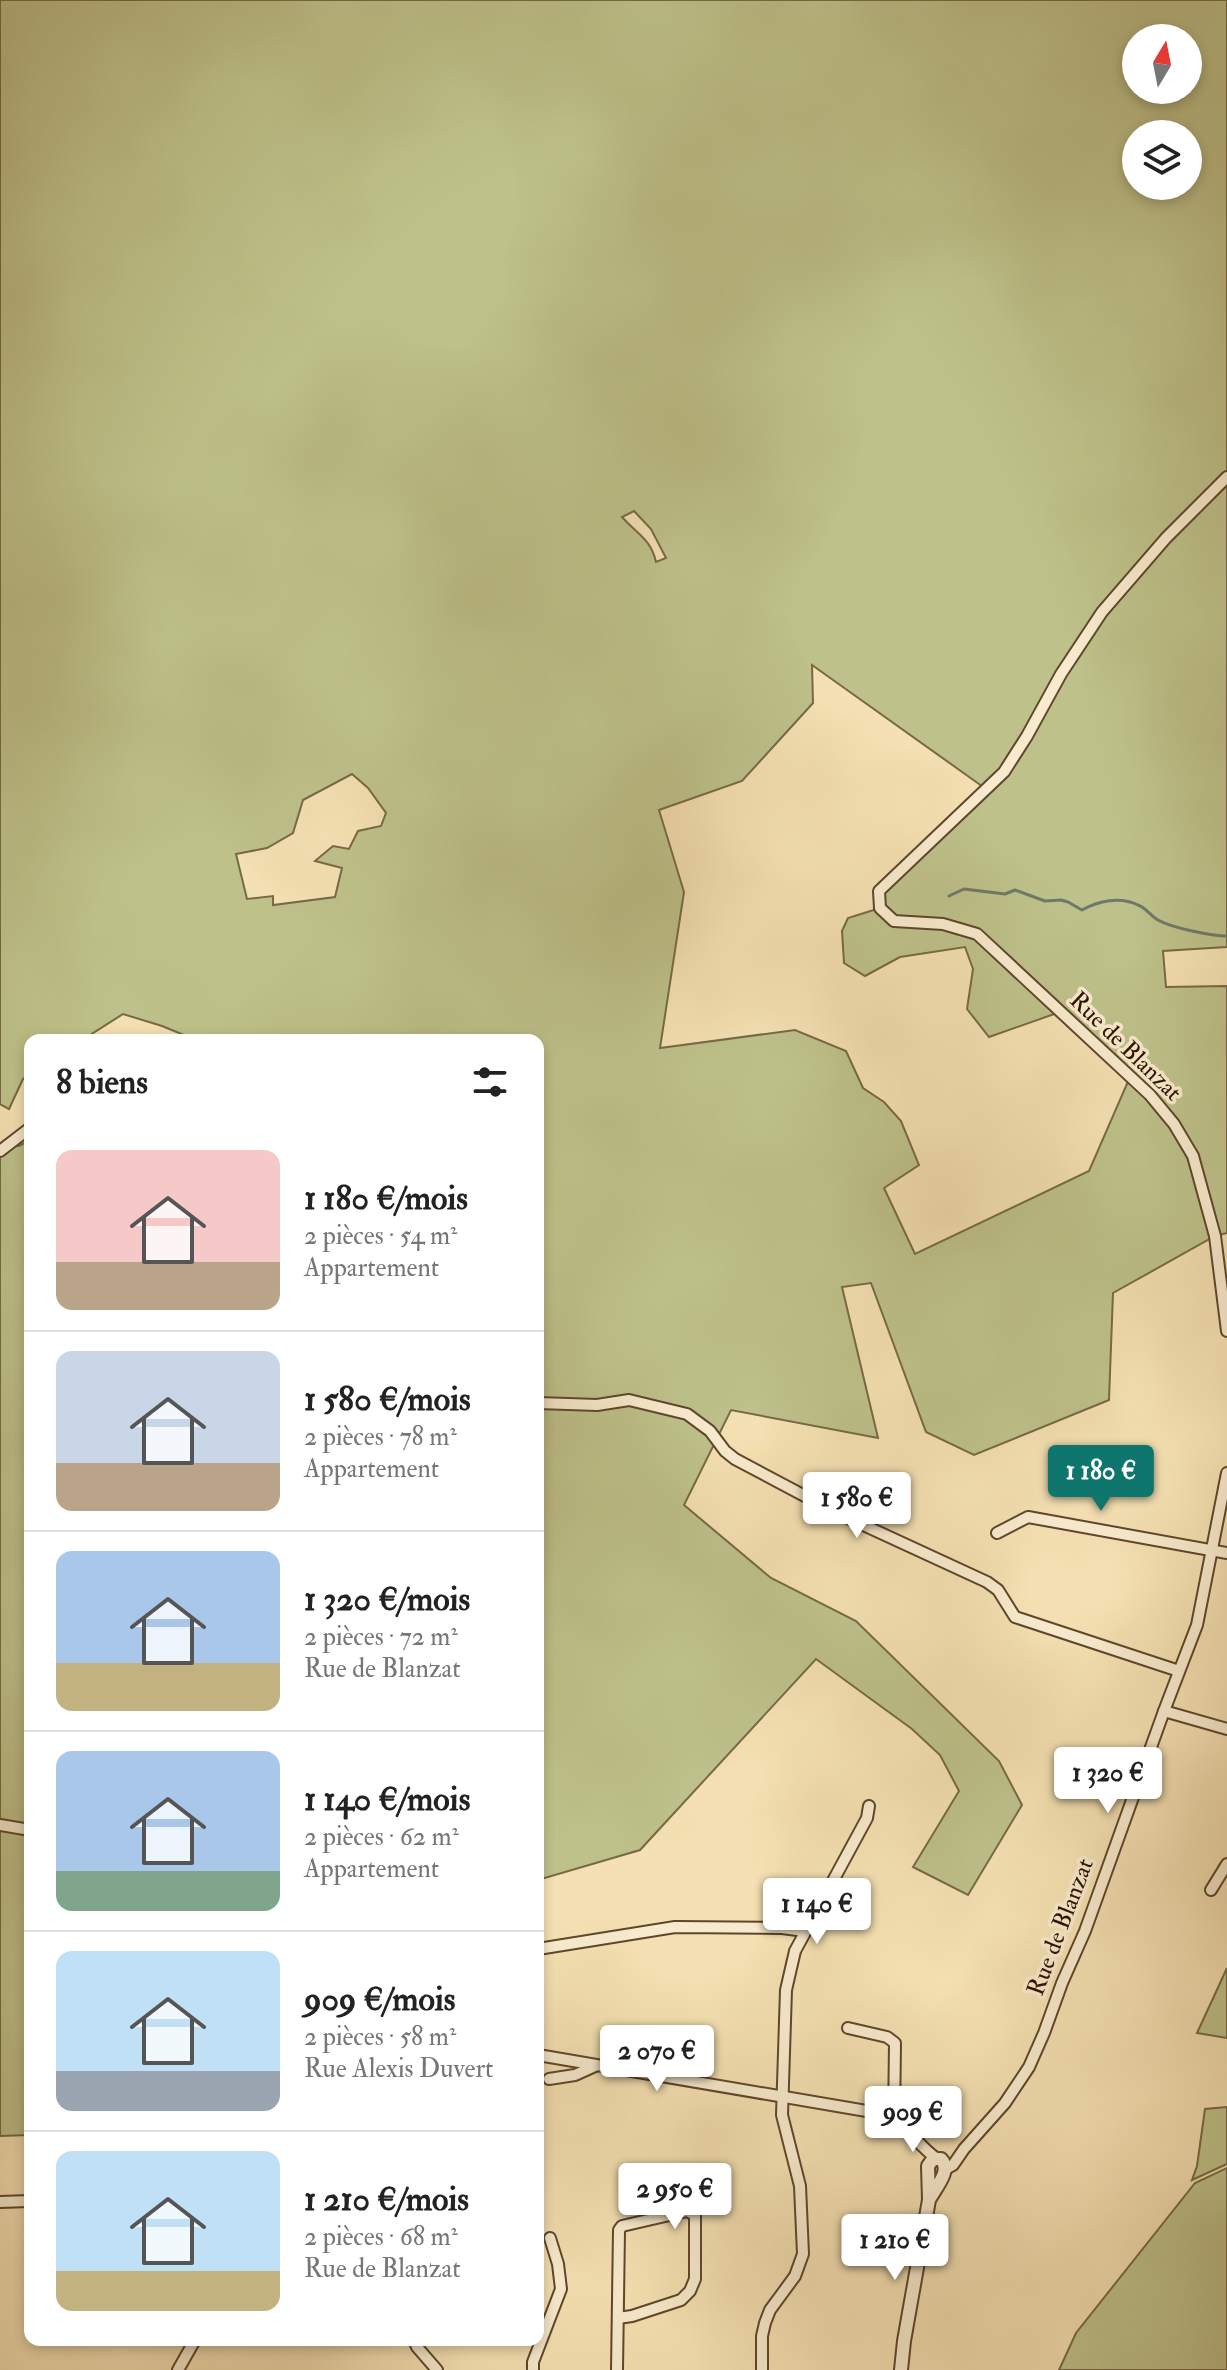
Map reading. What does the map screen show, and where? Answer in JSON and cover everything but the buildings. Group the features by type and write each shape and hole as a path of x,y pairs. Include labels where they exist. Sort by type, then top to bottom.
{"street":[{"name":"Rue de Blanzat","path":"1227,477 1166,538 1102,612 1061,674 1004,772 879,891 880,908 894,921 943,924 977,934 1150,1095 1174,1124 1193,1156 1206,1196 1215,1236 1227,1331"},
{"path":"0,1151 24,1133"},
{"path":"544,1403 597,1405 629,1400 687,1414 710,1431 735,1459 833,1511 987,1582 998,1590 1015,1617 1179,1671"},
{"name":"Rue de Blanzat","path":"901,2370 906,2326 937,2167 953,2165 1005,2103 1029,2067 1044,2033 1085,1931 1197,1625 1227,1473"},
{"path":"997,1533 1028,1517 1227,1553"},
{"path":"1164,1711 1227,1729"},
{"path":"762,2370 765,2323 770,2310 795,2276 803,2254 800,2186 782,2115 786,1990 795,1951 867,1818 869,1806"},
{"path":"0,1825 24,1829"},
{"path":"1211,1890 1227,1864"},
{"path":"544,1948 675,1927 805,1931"},
{"path":"848,2028 887,2037 895,2043 894,2119"},
{"path":"544,2056 869,2111 894,2119 908,2129 937,2167"},
{"path":"549,2079 575,2075 595,2066"},
{"path":"0,2202 24,2201"},
{"path":"617,2370 619,2230 622,2226 687,2211 695,2215 695,2279 690,2291 681,2300 618,2318"},
{"path":"544,2333 561,2289 550,2238"},
{"path":"178,2370 192,2346"},
{"path":"417,2346 437,2370"},
{"path":"533,2370 539,2346"}],"green space":[{"path":"0,0 1227,0 1227,947 1163,951 1166,987 1227,986 1227,1233 1215,1236 1113,1293 1109,1400 974,1455 926,1432 871,1283 842,1287 878,1438 731,1410 684,1505 771,1578 856,1621 999,1761 1022,1805 968,1895 913,1867 959,1791 940,1755 912,1729 816,1659 640,1850 544,1878 544,1034 181,1034 123,1014 92,1034 24,1034 23,1079 9,1109 0,1104","holes":["634,511 651,529 666,558 656,562 647,542 622,517","812,665 986,789 879,891 880,908 848,918 842,931 844,963 865,976 900,957 965,947 973,969 967,1009 989,1037 1060,1012 1130,1077 1089,1171 915,1254 884,1188 919,1165 901,1121 884,1102 863,1088 846,1051 795,1030 660,1048 684,892 659,810 742,781 813,703","352,774 368,788 386,813 381,826 358,831 349,849 333,846 315,861 342,868 335,897 273,905 273,896 247,899 236,854 267,848 293,833 303,800"]},
{"path":"24,1143 24,2135 0,2136 0,1145"},
{"path":"1227,1968 1227,2038 1197,2033"},
{"path":"1227,2107 1227,2164 1192,2180 1205,2109"},
{"path":"1227,2168 1227,2370 1059,2370 1076,2333 1195,2183"}],"waterway":[{"path":"949,896 964,889 1005,894 1015,890 1045,901 1068,902 1082,910 1102,902 1131,902 1173,926 1227,936"}]}
